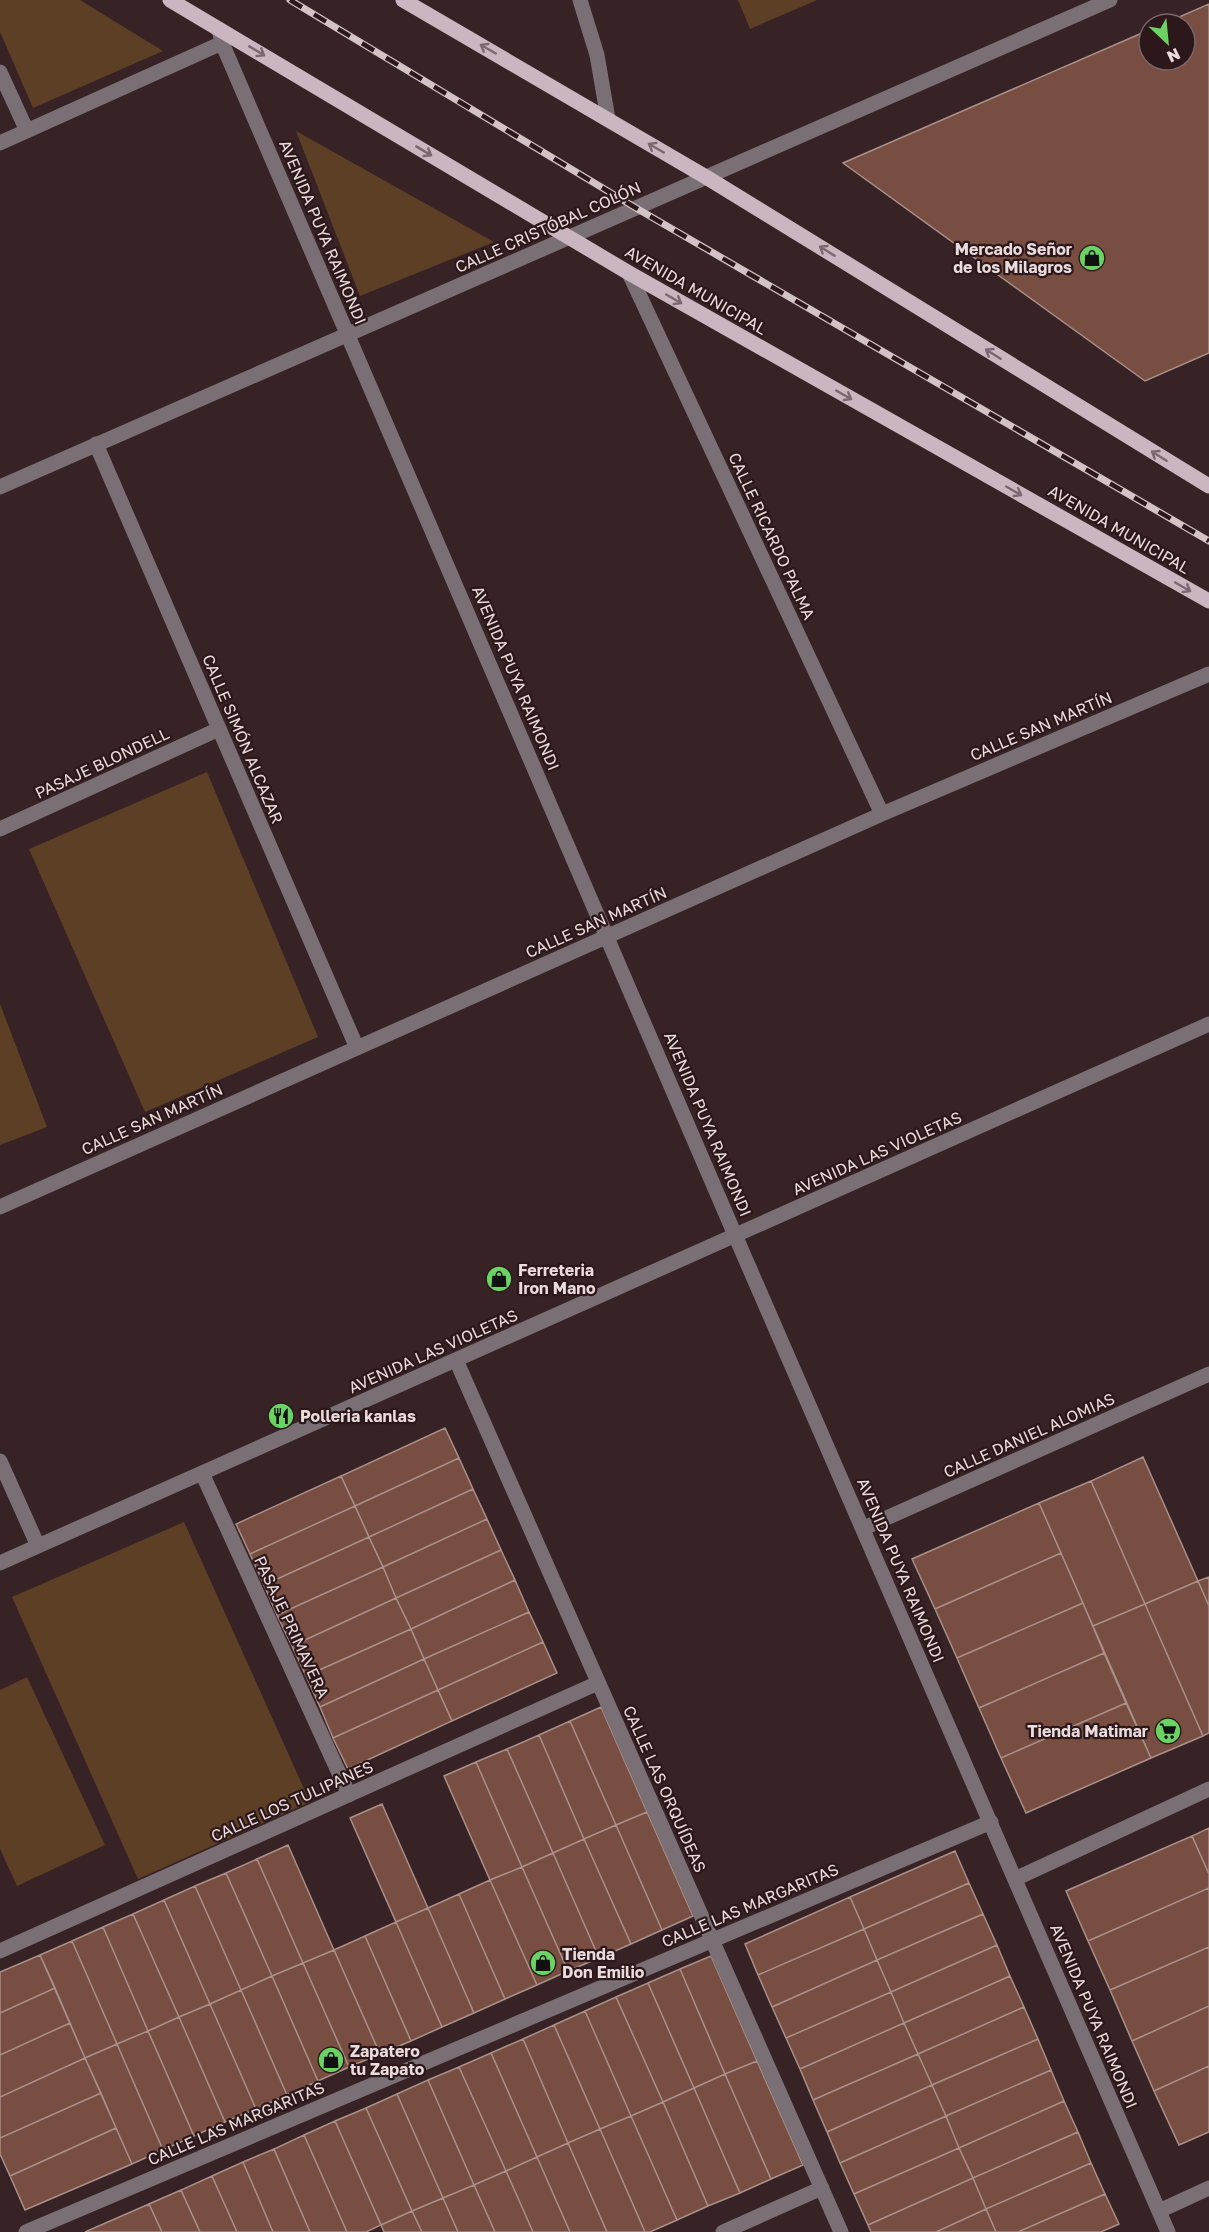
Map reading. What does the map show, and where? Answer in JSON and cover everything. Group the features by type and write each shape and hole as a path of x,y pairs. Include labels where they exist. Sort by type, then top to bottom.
{"main road":[{"name":"AVENIDA MUNICIPAL","path":"170,0 221,36 629,273 1209,601"},
{"path":"403,0 706,177 1209,486"}],"street":[{"path":"580,0 597,54 608,119"},
{"name":"CALLE CRISTÓBAL COLÓN","path":"0,487 1110,0"},
{"path":"0,143 221,36"},
{"name":"AVENIDA PUYA RAIMONDI","path":"221,36 735,1235 1168,2232"},
{"path":"0,72 27,131"},
{"name":"CALLE RICARDO PALMA","path":"629,273 882,814"},
{"name":"CALLE SIMÓN ALCAZAR","path":"96,444 357,1048"},
{"name":"CALLE SAN MARTÍN","path":"0,1206 882,814 1209,674"},
{"name":"PASAJE BLONDELL","path":"0,830 219,729"},
{"name":"AVENIDA LAS VIOLETAS","path":"0,1563 1209,1024"},
{"name":"CALLE LAS ORQUÍDEAS","path":"456,1360 841,2232"},
{"name":"CALLE DANIEL ALOMIAS","path":"864,1528 1209,1374"},
{"path":"0,1461 38,1546"},
{"name":"PASAJE PRIMAVERA","path":"202,1473 349,1795"},
{"name":"CALLE LOS TULIPANES","path":"0,1951 598,1683"},
{"path":"1015,1879 1209,1789"},
{"name":"CALLE LAS MARGARITAS","path":"26,2232 991,1822"},
{"path":"723,2232 822,2188"},
{"path":"1159,2211 1209,2188"}],"shaded area":[{"path":"0,0 80,0 163,51 33,108 0,32"},
{"path":"738,0 817,0 750,29"},
{"path":"296,131 494,242 360,296"},
{"path":"207,772 318,1037 145,1112 29,849"},
{"path":"0,1004 47,1127 0,1145"},
{"path":"184,1522 310,1802 138,1879 12,1597"},
{"path":"27,1677 105,1845 17,1886 0,1849 0,1690"}],"building":[{"name":"Mercado Señor de los Milagros","path":"1209,4 1209,353 1145,381 843,163 1137,35 1137,72 1197,72 1197,12 1191,12"},
{"path":"445,1428 459,1458 355,1506 341,1476"},
{"path":"1143,1457 1198,1581 1145,1604 1091,1481"},
{"path":"459,1458 473,1489 369,1537 355,1506"},
{"path":"341,1476 355,1506 250,1554 236,1524"},
{"path":"1091,1481 1145,1604 1093,1626 1039,1503"},
{"path":"473,1489 487,1519 383,1567 369,1537"},
{"path":"1039,1503 1061,1553 935,1609 912,1559"},
{"path":"355,1506 369,1537 264,1585 250,1554"},
{"path":"487,1519 501,1550 396,1598 383,1567"},
{"path":"369,1537 383,1567 277,1615 264,1585"},
{"path":"501,1550 515,1580 411,1629 396,1598"},
{"path":"1061,1553 1083,1603 957,1658 935,1609"},
{"path":"383,1567 396,1598 292,1646 277,1615"},
{"path":"1209,1577 1209,1606 1198,1581"},
{"path":"515,1580 529,1612 424,1659 411,1629"},
{"path":"1198,1581 1209,1606 1209,1733 1203,1736 1145,1604"},
{"path":"396,1598 411,1629 306,1676 292,1646"},
{"path":"1083,1603 1104,1653 979,1708 957,1658"},
{"path":"1145,1604 1203,1736 1151,1758 1093,1626"},
{"path":"529,1612 543,1642 438,1690 424,1659"},
{"path":"411,1629 424,1659 320,1707 306,1676"},
{"path":"543,1642 557,1673 452,1721 438,1690"},
{"path":"1104,1653 1126,1703 1001,1758 979,1708"},
{"path":"424,1659 438,1690 333,1738 320,1707"},
{"path":"438,1690 452,1721 348,1769 333,1738"},
{"path":"1126,1703 1151,1758 1026,1813 1001,1758"},
{"path":"601,1707 647,1812 616,1825 570,1721"},
{"path":"570,1721 616,1825 584,1839 539,1735"},
{"path":"539,1735 584,1839 553,1853 507,1749"},
{"path":"507,1749 553,1853 522,1867 476,1762"},
{"path":"476,1762 522,1867 490,1880 444,1776"},
{"path":"382,1804 428,1908 396,1922 350,1818"},
{"path":"647,1812 693,1916 662,1930 616,1825"},
{"path":"616,1825 662,1930 631,1944 584,1839"},
{"path":"1209,1828 1209,1874 1192,1836"},
{"path":"1192,1836 1209,1874 1209,1888 1088,1941 1066,1891"},
{"path":"584,1839 631,1944 599,1958 553,1853"},
{"path":"288,1845 334,1950 303,1963 257,1859"},
{"path":"955,1851 969,1883 864,1929 850,1897"},
{"path":"553,1853 599,1958 568,1971 522,1867"},
{"path":"257,1859 303,1963 272,1976 226,1873"},
{"path":"522,1867 568,1971 537,1985 490,1880"},
{"path":"226,1873 272,1976 241,1990 195,1886"},
{"path":"490,1880 537,1985 505,1999 459,1894"},
{"path":"969,1883 983,1914 877,1960 864,1929"},
{"path":"195,1886 241,1990 210,2004 164,1900"},
{"path":"1209,1888 1209,1947 1110,1990 1088,1941"},
{"path":"459,1894 505,1999 474,2013 428,1908"},
{"path":"850,1897 864,1929 758,1975 745,1944"},
{"path":"164,1900 210,2004 179,2017 133,1914"},
{"path":"428,1908 474,2013 442,2027 396,1922"},
{"path":"133,1914 179,2017 148,2031 103,1927"},
{"path":"983,1914 997,1945 891,1992 877,1960"},
{"path":"396,1922 442,2027 411,2041 365,1936"},
{"path":"103,1927 148,2031 117,2044 72,1941"},
{"path":"864,1929 877,1960 772,2007 758,1975"},
{"path":"365,1936 411,2041 380,2054 334,1950"},
{"path":"72,1941 117,2044 85,2058 40,1955"},
{"path":"997,1945 1010,1976 904,2023 891,1992"},
{"path":"1209,1947 1209,2006 1132,2041 1110,1990"},
{"path":"334,1950 380,2054 349,2067 303,1963"},
{"path":"40,1955 55,1988 0,2013 0,1972"},
{"path":"711,1956 757,2061 725,2074 680,1969"},
{"path":"877,1960 891,1992 786,2038 772,2007"},
{"path":"303,1963 349,2067 318,2081 272,1976"},
{"path":"680,1969 725,2074 694,2088 648,1983"},
{"path":"272,1976 318,2081 287,2095 241,1990"},
{"path":"1010,1976 1024,2007 918,2054 904,2023"},
{"path":"648,1983 694,2088 663,2102 616,1997"},
{"path":"55,1988 70,2023 0,2055 0,2013"},
{"path":"241,1990 287,2095 256,2109 210,2004"},
{"path":"891,1992 904,2023 800,2069 786,2038"},
{"path":"616,1997 663,2102 631,2116 585,2011"},
{"path":"210,2004 256,2109 225,2122 179,2017"},
{"path":"1209,2006 1209,2066 1154,2091 1132,2041"},
{"path":"1024,2007 1038,2039 932,2085 918,2054"},
{"path":"585,2011 631,2116 600,2129 554,2025"},
{"path":"179,2017 225,2122 194,2136 148,2031"},
{"path":"70,2023 85,2058 0,2097 0,2055"},
{"path":"904,2023 918,2054 813,2100 800,2069"},
{"path":"554,2025 600,2129 568,2143 523,2039"},
{"path":"148,2031 194,2136 163,2150 117,2044"},
{"path":"523,2039 568,2143 537,2157 491,2053"},
{"path":"1038,2039 1051,2070 946,2116 932,2085"},
{"path":"117,2044 163,2150 132,2164 85,2058"},
{"path":"491,2053 537,2157 506,2171 459,2067"},
{"path":"918,2054 932,2085 827,2132 813,2100"},
{"path":"85,2058 101,2093 0,2138 0,2097"},
{"path":"757,2061 803,2165 771,2179 725,2074"},
{"path":"1209,2066 1209,2132 1179,2145 1154,2091"},
{"path":"459,2067 506,2171 474,2185 428,2080"},
{"path":"1051,2070 1064,2101 959,2148 946,2116"},
{"path":"725,2074 771,2179 740,2193 694,2088"},
{"path":"428,2080 474,2185 443,2198 397,2094"},
{"path":"932,2085 946,2116 840,2163 827,2132"},
{"path":"694,2088 740,2193 708,2206 663,2102"},
{"path":"101,2093 116,2128 10,2176 0,2154 0,2138"},
{"path":"397,2094 443,2198 412,2211 366,2108"},
{"path":"1064,2101 1078,2132 973,2178 959,2148"},
{"path":"663,2102 708,2206 677,2220 631,2116"},
{"path":"366,2108 412,2211 381,2225 335,2121"},
{"path":"631,2116 677,2220 650,2232 645,2232 600,2129"},
{"path":"946,2116 959,2148 854,2194 840,2163"},
{"path":"335,2121 381,2225 366,2232 347,2232 304,2135"},
{"path":"116,2128 132,2164 25,2210 10,2176"},
{"path":"600,2129 645,2232 607,2232 568,2143"},
{"path":"1078,2132 1091,2163 986,2209 973,2178"},
{"path":"304,2135 347,2232 310,2232 274,2149"},
{"path":"568,2143 607,2232 570,2232 537,2157"},
{"path":"959,2148 973,2178 868,2225 854,2194"},
{"path":"274,2149 310,2232 273,2232 243,2162"},
{"path":"537,2157 570,2232 533,2232 506,2171"},
{"path":"243,2162 273,2232 237,2232 212,2176"},
{"path":"1091,2163 1105,2194 1018,2232 996,2232 986,2209"},
{"path":"506,2171 533,2232 495,2232 474,2185"},
{"path":"212,2176 237,2232 200,2232 181,2190"},
{"path":"973,2178 986,2209 936,2232 871,2232 868,2225"},
{"path":"474,2185 495,2232 458,2232 443,2198"},
{"path":"181,2190 200,2232 162,2232 149,2204"},
{"path":"1105,2194 1119,2224 1101,2232 1018,2232"},
{"path":"443,2198 458,2232 422,2232 412,2211"},
{"path":"149,2204 162,2232 85,2232"},
{"path":"986,2209 996,2232 936,2232"},
{"path":"412,2211 422,2232 384,2232 381,2225"}],"railway":[{"path":"290,0 636,208 1209,541"}],"place":[{"name":"Mercado Señor de los Milagros","path":"1092,258"},
{"name":"Ferreteria Iron Mano","path":"499,1279"},
{"name":"Polleria kanlas","path":"281,1416"},
{"name":"Tienda Matimar","path":"1168,1731"},
{"name":"Tienda Don Emilio","path":"543,1963"},
{"name":"Zapatero tu Zapato","path":"331,2060"}]}
